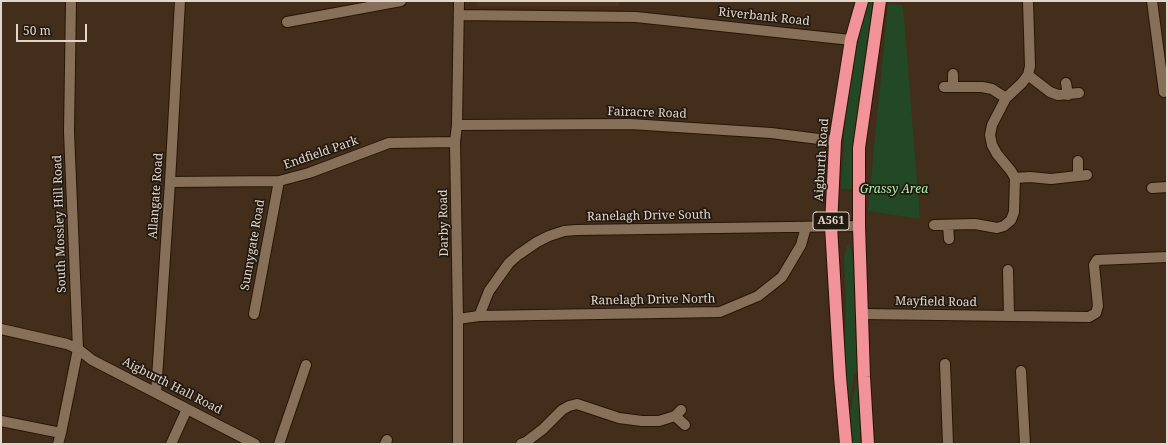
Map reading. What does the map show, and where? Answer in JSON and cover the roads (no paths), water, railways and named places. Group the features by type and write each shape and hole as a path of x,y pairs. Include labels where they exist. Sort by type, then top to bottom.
{"highway":[{"name":"Aigburth Road","path":"846,444 840,377 831,226 835,141 851,40 862,1"},
{"name":"A561","path":"868,444 864,377 859,226 859,148 880,1"}],"street":[{"name":"South Mossley Hill Road","path":"58,444 78,349 69,132 71,1"},
{"name":"Allangate Road","path":"156,393 180,1"},
{"path":"287,22 401,1"},
{"name":"Darby Road","path":"458,444 458,319 455,142 457,124 459,1"},
{"path":"934,226 975,224 997,228 1004,226 1011,220 1014,212 1015,178 992,145 990,135 992,125 1006,98 1028,75 1031,57 1028,1"},
{"path":"1152,1 1164,92"},
{"name":"Riverbank Road","path":"459,16 636,17 851,40"},
{"path":"953,74 949,87 982,87 992,89 1006,98"},
{"path":"1028,75 1050,92 1058,95 1079,93"},
{"path":"1066,83 1068,95"},
{"name":"Fairacre Road","path":"457,124 630,124 771,133 835,141"},
{"name":"Endfield Park","path":"170,182 278,181 308,173 388,143 455,142"},
{"path":"1015,178 1082,176 1078,161"},
{"name":"Sunnygate Road","path":"254,314 278,181"},
{"path":"1152,188 1167,187"},
{"path":"948,225 949,239"},
{"name":"Ranelagh Drive South","path":"479,316 489,291 510,263 538,242 549,236 564,231 859,226"},
{"name":"Ranelagh Drive North","path":"458,319 479,316 720,312 758,296 782,277 801,245 806,227"},
{"name":"Mayfield Road","path":"863,314 1089,317 1096,313 1098,306 1094,265 1097,260 1167,257"},
{"path":"1008,270 1009,316"},
{"name":"Aigburth Hall Road","path":"1,329 67,344 78,349 92,360 255,444"},
{"path":"945,364 948,444"},
{"path":"279,444 306,365"},
{"path":"1021,371 1025,444"},
{"path":"521,444 526,442 542,429 562,410 577,404 618,418 642,421 660,421 678,413 685,426"},
{"path":"171,444 187,409"},
{"path":"1,421 61,433"}],"park label":[{"name":"Grassy Area","path":"894,190"}]}
